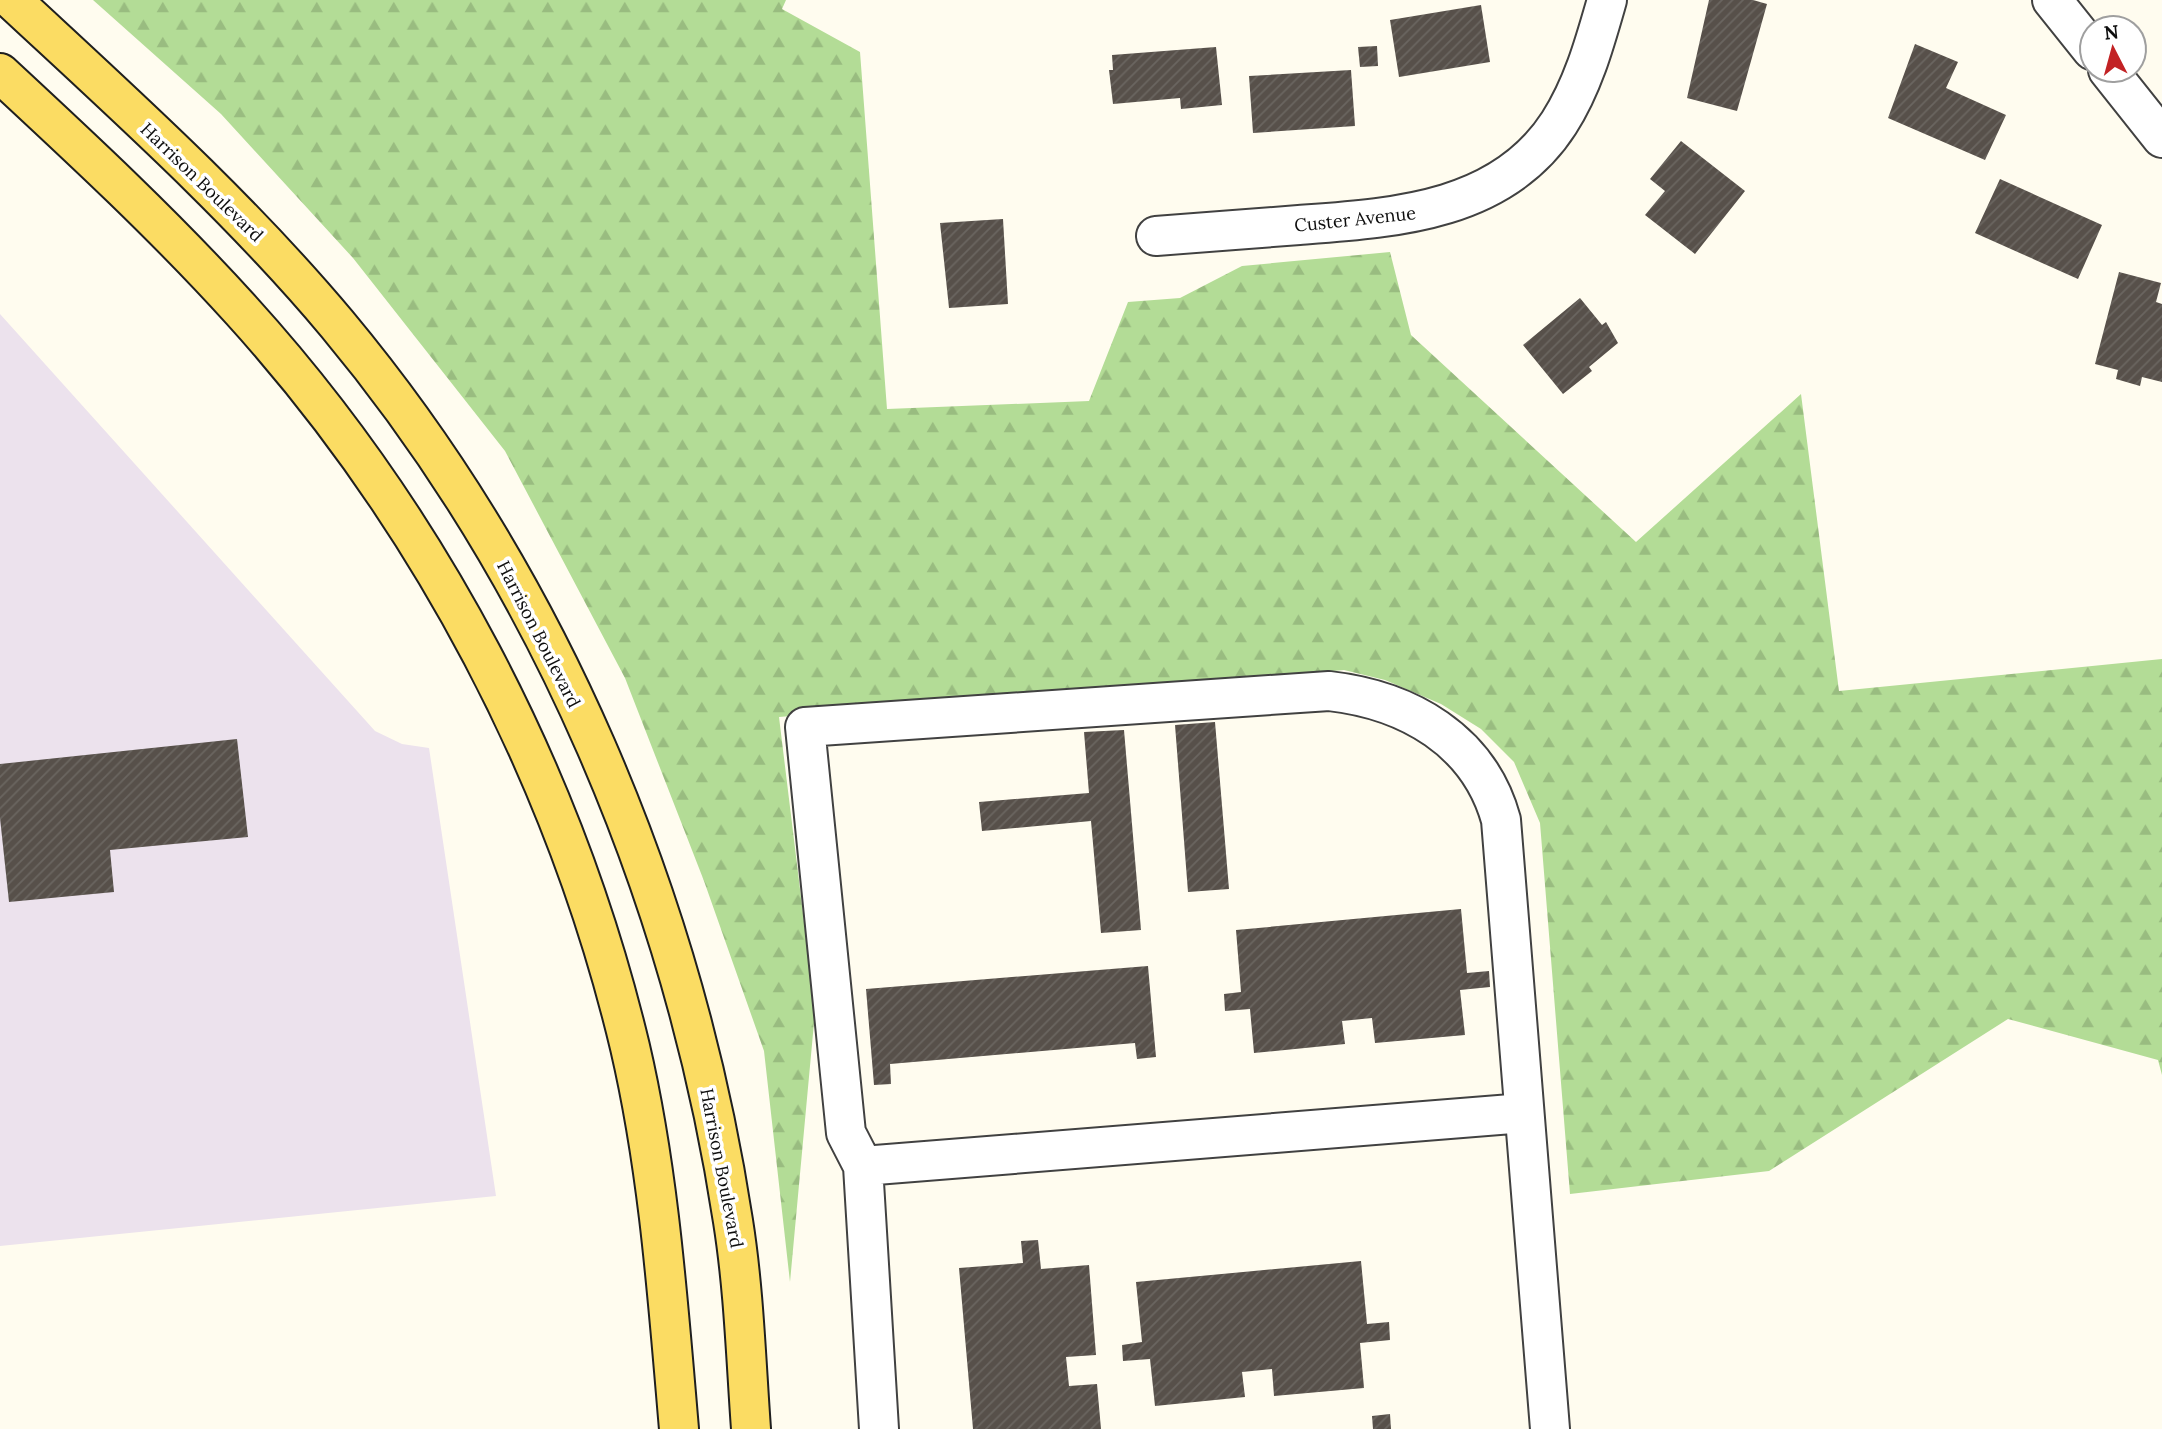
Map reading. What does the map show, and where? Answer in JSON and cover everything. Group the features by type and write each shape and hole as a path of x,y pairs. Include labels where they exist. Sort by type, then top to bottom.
{"main road":[{"name":"Harrison Boulevard","path":"12,0 230,206 340,327 448,474 525,604 577,705 629,825 678,972 708,1093 733,1219 751,1429"},
{"path":"0,73 185,251 293,372 400,514 448,593 521,730 579,877 631,1051 665,1259 680,1429"}],"street":[{"name":"Custer Avenue","path":"1156,236 1380,219 1430,210 1474,196 1507,176 1536,153 1559,124 1592,52 1607,0"},
{"path":"2052,0 2078,32"},
{"path":"2119,84 2162,138"},
{"path":"879,1429 863,1166 846,1133 805,727 1329,691 1360,695 1409,712 1433,725 1461,747 1495,799 1501,820 1550,1429"},
{"path":"863,1166 1524,1113"}],"shaded area":[{"path":"0,314 375,731 402,744 429,748 496,1196 0,1246"}],"green space":[{"path":"93,0 786,0 782,9 860,52 887,409 1089,401 1128,302 1180,298 1242,266 1390,252 1411,335 1636,542 1801,394 1839,691 2162,659 2162,1075 2158,1060 2008,1019 1769,1171 1570,1194 1540,823 1514,762 1481,729 1441,704 1385,680 1344,670 779,717 815,1012 790,1282 764,1051 704,881 625,678 505,451 353,258 221,114"}],"building":[{"path":"1709,0 1753,0 1767,4 1737,111 1687,98"},
{"path":"1481,5 1490,62 1399,77 1390,20"},
{"path":"1915,44 1958,62 1946,88 2006,115 1985,160 1888,118"},
{"path":"1377,46 1378,66 1360,67 1358,47"},
{"path":"1216,47 1222,105 1181,109 1180,98 1113,104 1109,70 1113,70 1112,55"},
{"path":"1351,70 1355,126 1253,133 1249,76"},
{"path":"1681,141 1745,191 1695,254 1645,215 1665,191 1650,179"},
{"path":"2000,179 2102,225 2078,279 1975,233"},
{"path":"1003,219 1008,304 949,308 940,223"},
{"path":"2119,272 2161,283 2156,302 2162,304 2162,382 2142,377 2140,386 2116,379 2118,370 2095,364"},
{"path":"1580,298 1602,325 1606,322 1618,343 1589,367 1592,371 1563,394 1523,345"},
{"path":"1215,722 1229,889 1188,892 1175,725"},
{"path":"1124,730 1141,930 1101,933 1091,821 982,831 979,802 1089,793 1084,732"},
{"path":"237,739 248,837 110,850 114,892 9,902 0,818 0,764"},
{"path":"1461,909 1467,973 1489,971 1490,987 1460,990 1465,1035 1375,1043 1372,1018 1342,1021 1345,1044 1254,1053 1250,1009 1225,1011 1224,994 1241,992 1236,930"},
{"path":"1148,966 1156,1057 1137,1059 1135,1043 890,1064 891,1084 874,1085 866,989"},
{"path":"1038,1240 1041,1269 1089,1265 1096,1355 1066,1357 1069,1386 1097,1384 1101,1429 973,1429 959,1268 1023,1263 1021,1241"},
{"path":"1361,1261 1367,1324 1389,1322 1390,1340 1360,1343 1364,1388 1274,1396 1272,1369 1242,1372 1245,1397 1155,1406 1150,1359 1123,1361 1122,1345 1142,1342 1136,1282"},
{"path":"1390,1414 1391,1429 1373,1429 1372,1416"}]}
